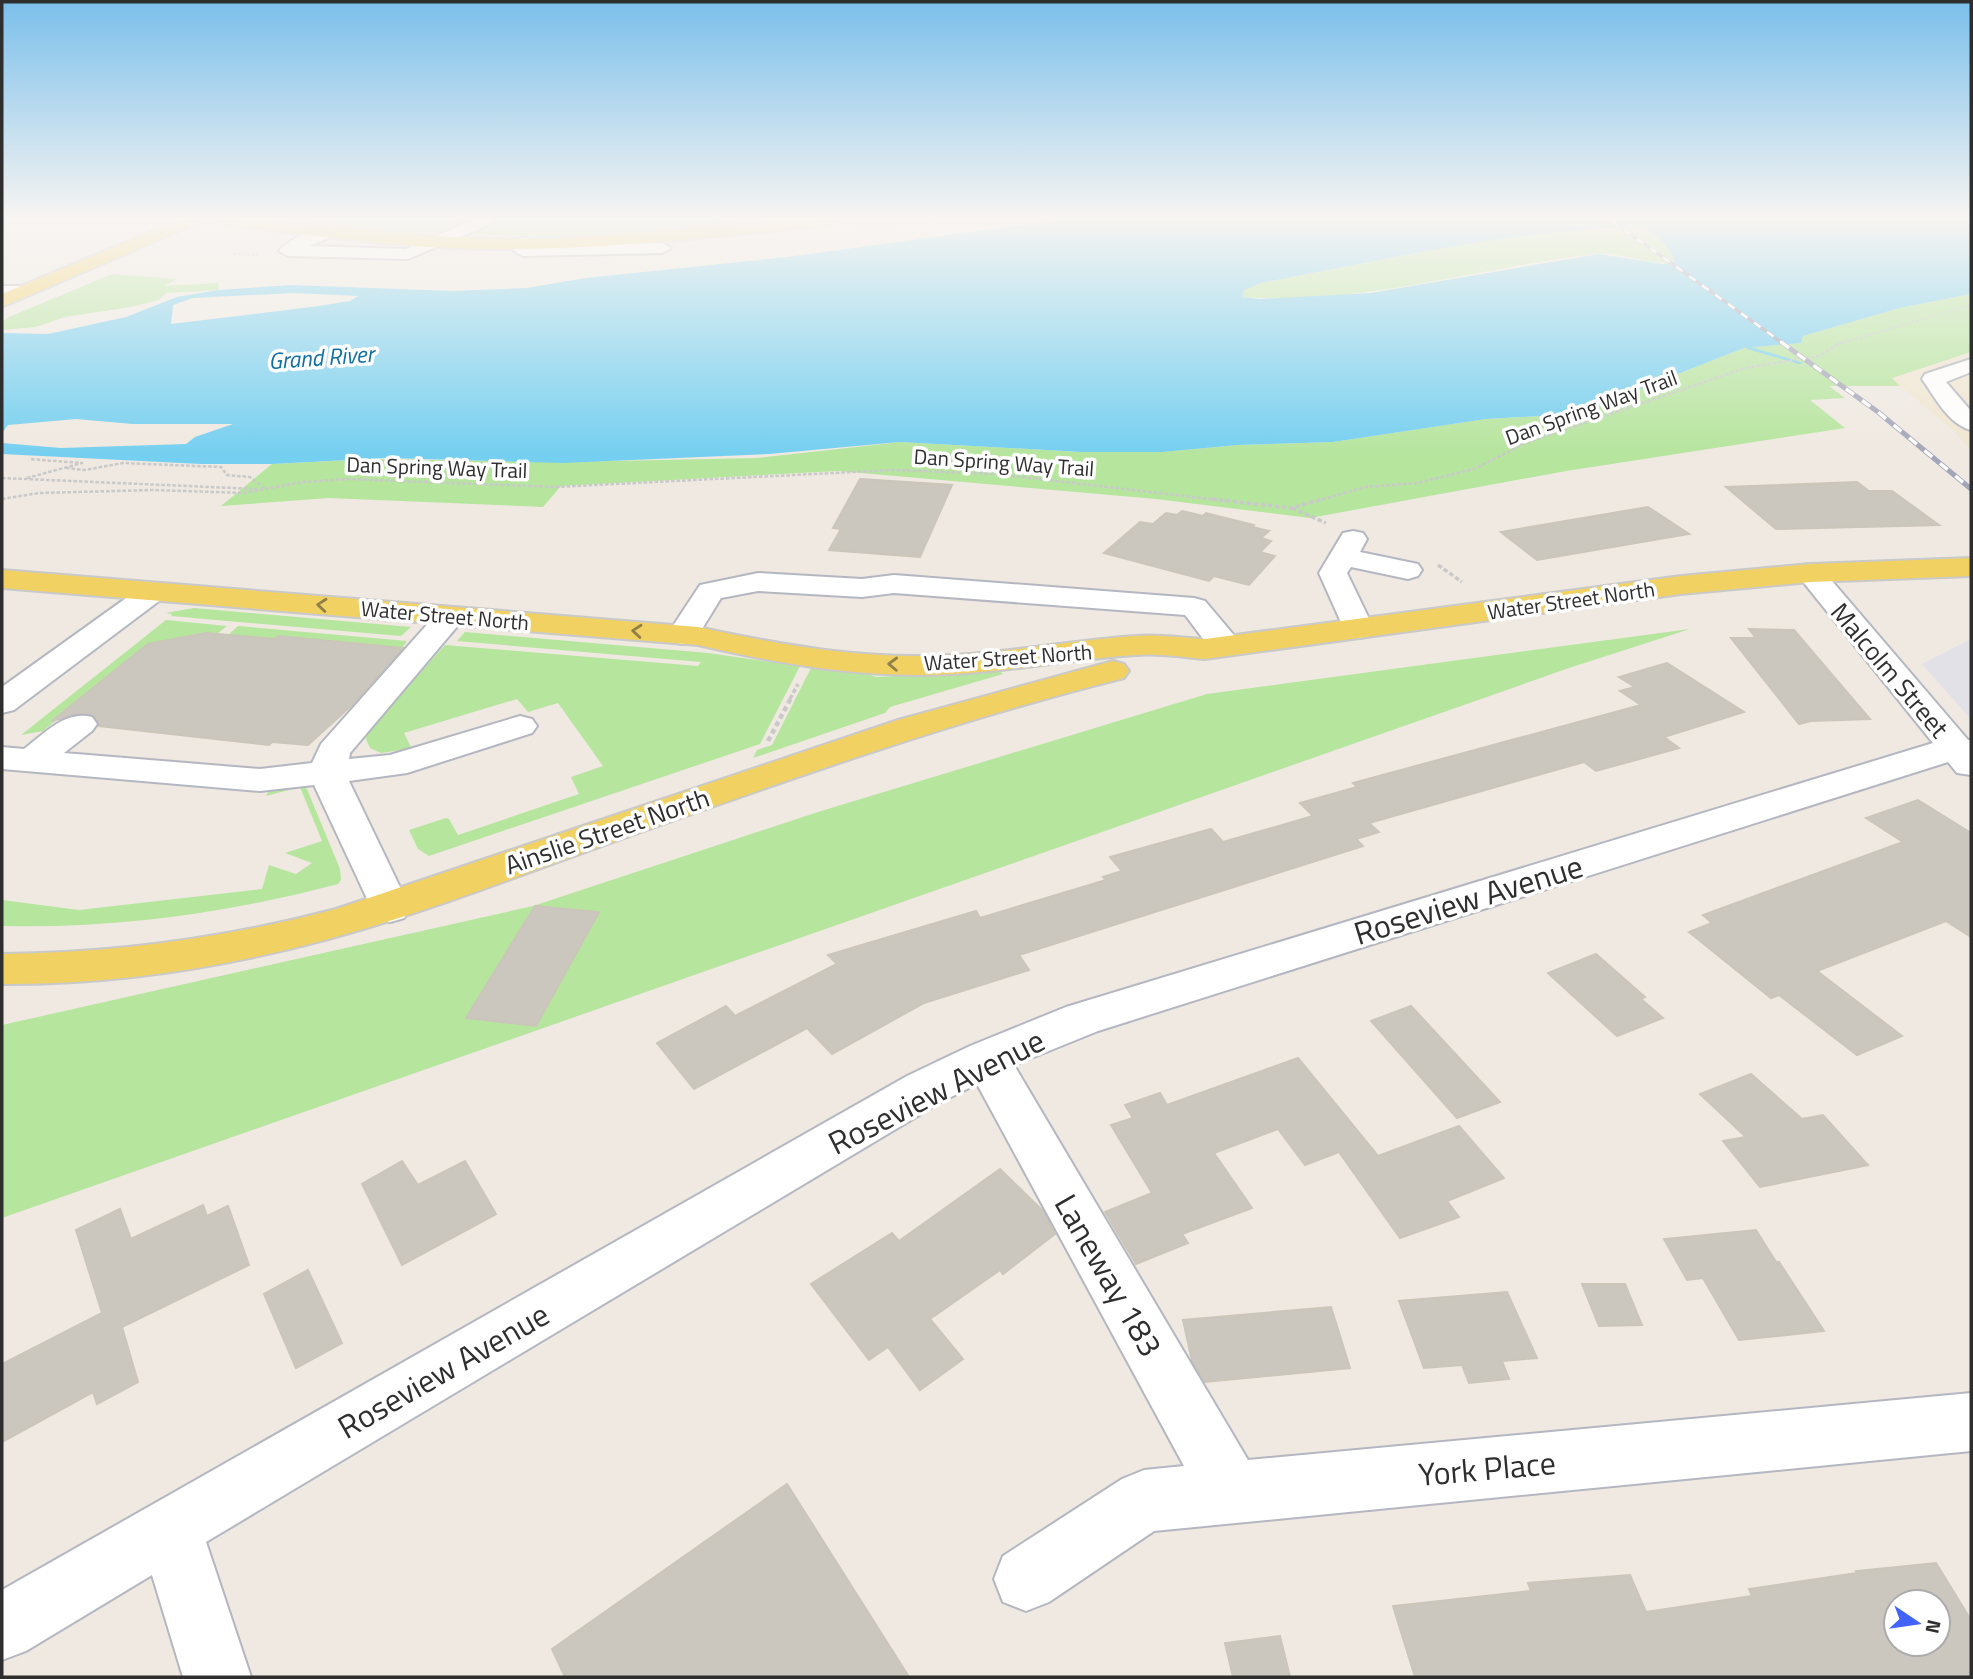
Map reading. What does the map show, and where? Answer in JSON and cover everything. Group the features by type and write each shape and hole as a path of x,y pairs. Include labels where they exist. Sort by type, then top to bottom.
{"main road":[{"name":"Water Street North","path":"2,579 683,635 812,658 948,666 1040,658 1138,645 1216,648 1681,585 1810,573 1971,567"},
{"name":"Ainslie Street North","path":"2,969 40,970 176,957 287,936 390,908 875,739 1007,696 1216,648"}],"street":[{"path":"1968,369 1933,380 1952,406 1971,423"},
{"path":"1359,629 1333,573 1348,548 1408,570"},
{"name":"Malcolm Street","path":"1810,573 1966,755"},
{"path":"683,635 710,592 758,582 862,588 894,584 1194,607 1216,648"},
{"path":"2,703 153,592"},
{"path":"390,908 327,773 334,751 451,616"},
{"path":"17,759 80,724"},
{"path":"17,759 260,780 394,765 520,726"},
{"name":"Roseview Avenue","path":"2,1627 924,1089 986,1058 1082,1019 1966,755"},
{"name":"Laneway 183","path":"986,1058 1232,1492"},
{"name":"York Place","path":"1026,1578 1144,1501 1971,1422"},
{"path":"170,1529 216,1677"}],"path":[{"name":"Dan Spring Way Trail","path":"2,499 39,493 152,490 244,493 303,482 347,480 556,487 893,470 996,474 1115,486 1275,508 1304,505 1365,487 1417,483 1474,469 1526,443 1745,368 1819,356 1831,347 1853,338 1971,305"},
{"path":"23,479 82,463 29,459"},
{"path":"66,468 85,470 122,463 221,467 227,475 250,477 265,489"},
{"path":"2,478 265,489"},
{"path":"766,745 812,658"}],"shaded area":[{"path":"1971,352 1971,450 1953,430 1891,378"},
{"path":"1971,639 1971,719 1922,664"}],"green space":[{"path":"54,298 161,298 131,307 65,317 36,327 2,330 2,322"},
{"path":"1949,298 1971,298 1971,352 1892,378 1900,386 1829,386 1845,398 1810,400 1845,428 1566,471 1310,518 1156,499 838,471 561,486 543,507 329,498 221,506 272,464 370,459 562,462 757,458 900,442 1082,452 1161,452 1238,445 1333,442 1486,419 1576,414 1744,348 1801,343 1803,336 1900,308"},
{"path":"194,608 411,627 401,636 171,616 172,614 166,613"},
{"path":"166,620 227,626 217,634 206,633 148,644 43,731 21,735"},
{"path":"238,626 407,641 401,650 278,636 275,639 228,635"},
{"path":"1690,629 1572,667 2,1218 2,1025 533,906 818,812 1207,694"},
{"path":"465,632 708,653 800,666 760,744 429,856 418,849 409,830 446,818 458,835 579,794 571,777 603,766 558,703 528,712 517,699 404,733 411,747 409,749 381,753 370,748 366,739 368,730 445,645 698,666 701,662 457,641"},
{"path":"811,668 859,671 876,677 1000,671 1003,674 890,707 885,713 753,758 757,750 772,745"},
{"path":"300,784 307,789 340,869 341,880 338,884 255,903 171,917 86,925 2,926 2,900 79,910 262,889 269,865 296,874 312,863 285,853 322,841 300,787 266,796 270,789"}],"water":[{"name":"Grand River","path":"174,298 192,298 173,305 171,324 319,306 354,298 1949,298 1900,308 1803,336 1801,343 1744,348 1576,414 1486,419 1333,442 1238,445 1162,452 1082,452 900,442 769,454 563,463 386,458 272,464 201,464 2,454 2,443 61,448 186,444 195,437 233,424 133,424 76,419 8,425 2,433 2,333 48,334 126,317"}],"building":[{"path":"860,479 952,485 920,557 829,550 841,529 833,528"},
{"path":"1857,482 1869,491 1892,491 1939,525 1776,529 1726,487"},
{"path":"1648,507 1689,534 1537,560 1501,532"},
{"path":"1182,511 1203,516 1206,513 1269,531 1261,538 1271,541 1260,552 1275,556 1249,585 1214,576 1209,581 1104,553 1140,522 1153,524 1166,513 1177,515"},
{"path":"1749,629 1794,630 1870,719 1811,721 1799,724 1731,638 1756,638"},
{"path":"206,633 275,639 278,636 403,648 353,704 308,745 272,742 269,745 99,726 94,715 82,713 52,721 148,644"},
{"path":"1667,663 1744,712 1664,737 1679,748 1596,771 1584,762 1369,823 1379,832 1356,839 1363,846 1019,955 1029,970 924,1003 832,1054 807,1028 694,1089 657,1043 726,1006 735,1016 837,964 828,955 976,911 980,918 1106,880 1103,877 1122,871 1110,857 1211,829 1223,842 1313,816 1300,803 1357,787 1353,783 1641,705 1620,691 1635,687 1619,677"},
{"path":"1918,800 1971,833 1971,937 1946,921 1817,971 1902,1036 1857,1055 1779,995 1771,998 1689,932 1712,923 1703,915 1903,842 1866,818"},
{"path":"535,906 599,912 536,1026 466,1018"},
{"path":"1596,954 1645,997 1641,999 1663,1018 1617,1036 1548,973"},
{"path":"1411,1006 1500,1102 1457,1118 1371,1021"},
{"path":"1298,1058 1378,1156 1459,1126 1504,1178 1447,1201 1459,1217 1400,1238 1339,1152 1305,1165 1278,1129 1214,1153 1252,1208 1182,1234 1188,1243 1136,1264 1105,1212 1152,1193 1111,1125 1133,1118 1125,1105 1160,1093 1167,1105"},
{"path":"1751,1074 1802,1119 1823,1115 1868,1165 1760,1187 1723,1141 1746,1137 1700,1094"},
{"path":"402,1161 418,1185 465,1161 496,1214 402,1265 362,1184"},
{"path":"1000,1169 1043,1211 1055,1234 1003,1274 1000,1270 930,1319 963,1359 920,1390 888,1347 869,1360 811,1284 892,1233 899,1241"},
{"path":"203,1205 207,1216 228,1206 249,1265 122,1327 138,1382 97,1404 93,1392 2,1442 2,1364 102,1313 76,1230 120,1209 131,1239"},
{"path":"1756,1230 1824,1331 1739,1340 1703,1278 1687,1280 1664,1239"},
{"path":"308,1270 342,1343 296,1368 264,1294"},
{"path":"1582,1284 1625,1284 1642,1325 1599,1326"},
{"path":"1507,1292 1537,1358 1502,1361 1509,1379 1469,1383 1462,1365 1424,1368 1399,1301"},
{"path":"1331,1307 1350,1368 1205,1382 1192,1361 1183,1320"},
{"path":"787,1484 909,1677 565,1677 552,1649"},
{"path":"1936,1563 1951,1588 1882,1588 1882,1658 1952,1658 1952,1589 1971,1620 1971,1677 1415,1677 1393,1606 1531,1591 1528,1583 1630,1575 1646,1612 1752,1596 1749,1589 1857,1573 1856,1571"},
{"path":"1280,1636 1290,1677 1233,1677 1225,1643"}],"waterway":[{"path":"1749,348 1801,363"}],"railway":[{"path":"1720,298 1784,344"},
{"path":"1781,342 1878,412 1971,489"}]}
